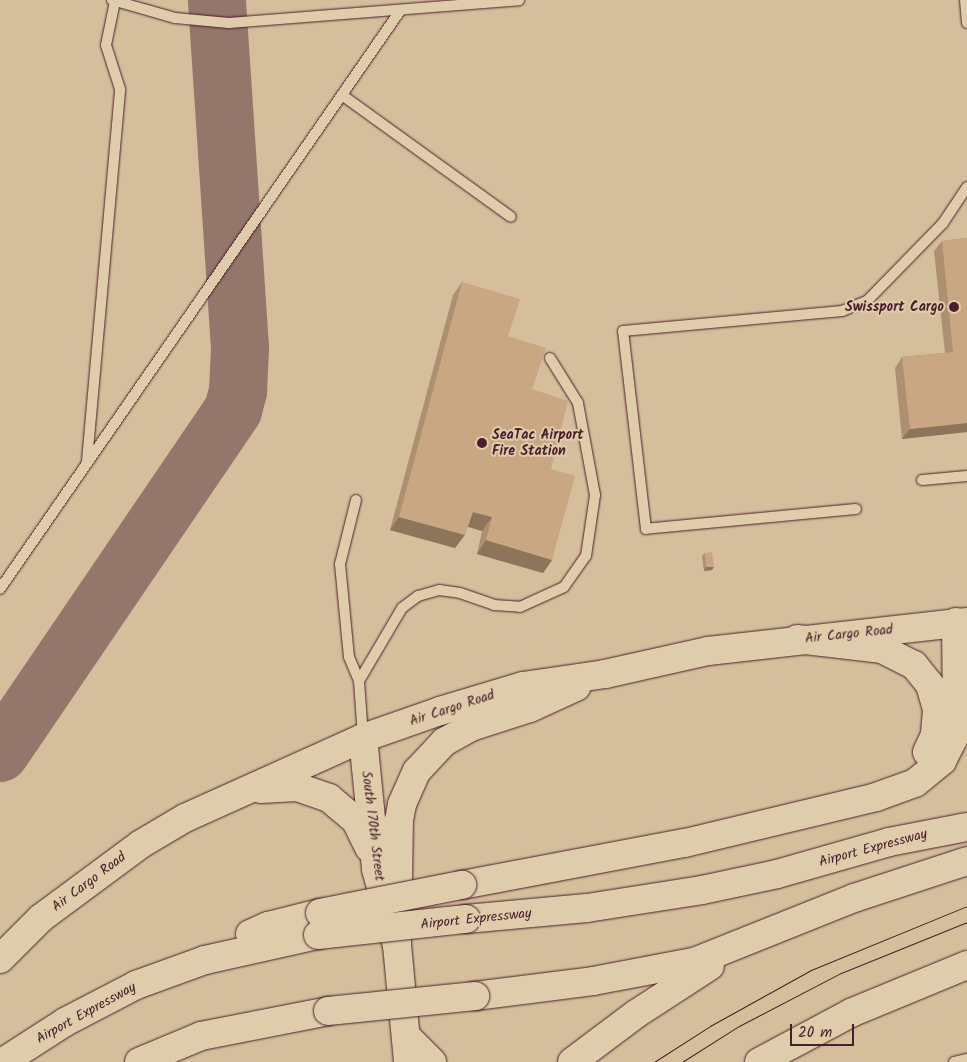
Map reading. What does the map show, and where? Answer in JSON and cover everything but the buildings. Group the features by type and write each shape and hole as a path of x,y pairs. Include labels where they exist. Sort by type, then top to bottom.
{"main road":[{"name":"Air Cargo Road","path":"0,960 41,918 141,844 231,795 363,738 523,686 604,674 708,651 796,639 961,622"},
{"path":"319,924 462,885 624,856 809,813 905,788 942,761 956,727 961,622"},
{"path":"796,639 882,649 894,654 922,674 930,685 937,710 932,745 916,764 898,776 809,813"},
{"path":"397,945 399,820 402,804 417,770 444,742 471,727 530,708 604,674"},
{"name":"South 170th Street","path":"363,738 376,869 397,945 407,1049"},
{"path":"231,795 284,787 320,793 344,807 356,821 366,836 376,869"},
{"name":"Airport Expressway","path":"3,1062 65,1022 136,985 205,960 319,924 466,919 587,908 702,890 777,874 889,842 967,827"},
{"path":"139,1062 201,1036 328,1011 476,996 670,968 750,942 810,916 898,882 967,861"},
{"path":"551,1062 612,1016 810,916"},
{"path":"759,1062 853,1012 967,965"},
{"path":"572,1062 693,976"},
{"path":"407,1049 432,1062"}],"lane":[{"path":"87,462 120,98 118,74 106,45 114,0 175,18 229,24 519,0"},
{"path":"965,0 967,24"},
{"path":"0,589 400,11"},
{"path":"342,95 511,218"},
{"path":"856,509 646,528 623,330 842,311 867,301 943,223 967,187"},
{"path":"360,681 402,608 418,596 438,590 460,593 494,605 520,607 564,587 586,556 595,495 578,403 550,358"},
{"path":"922,480 967,476"},
{"path":"356,500 340,564 350,657 360,681 363,738"},
{"path":"954,1062 967,1059"}],"shaded area":[{"path":"0,0 967,0 967,1062 0,1062"}],"taxiway":[{"path":"0,753 233,410 238,391 240,348 217,0"}],"tram line":[{"path":"654,1062 710,1026 811,970 967,906"},
{"path":"682,1062 739,1026 841,973 967,922"}],"place":[{"name":"Swissport Cargo","path":"954,307"},
{"name":"SeaTac Airport Fire Station","path":"482,443"}]}
